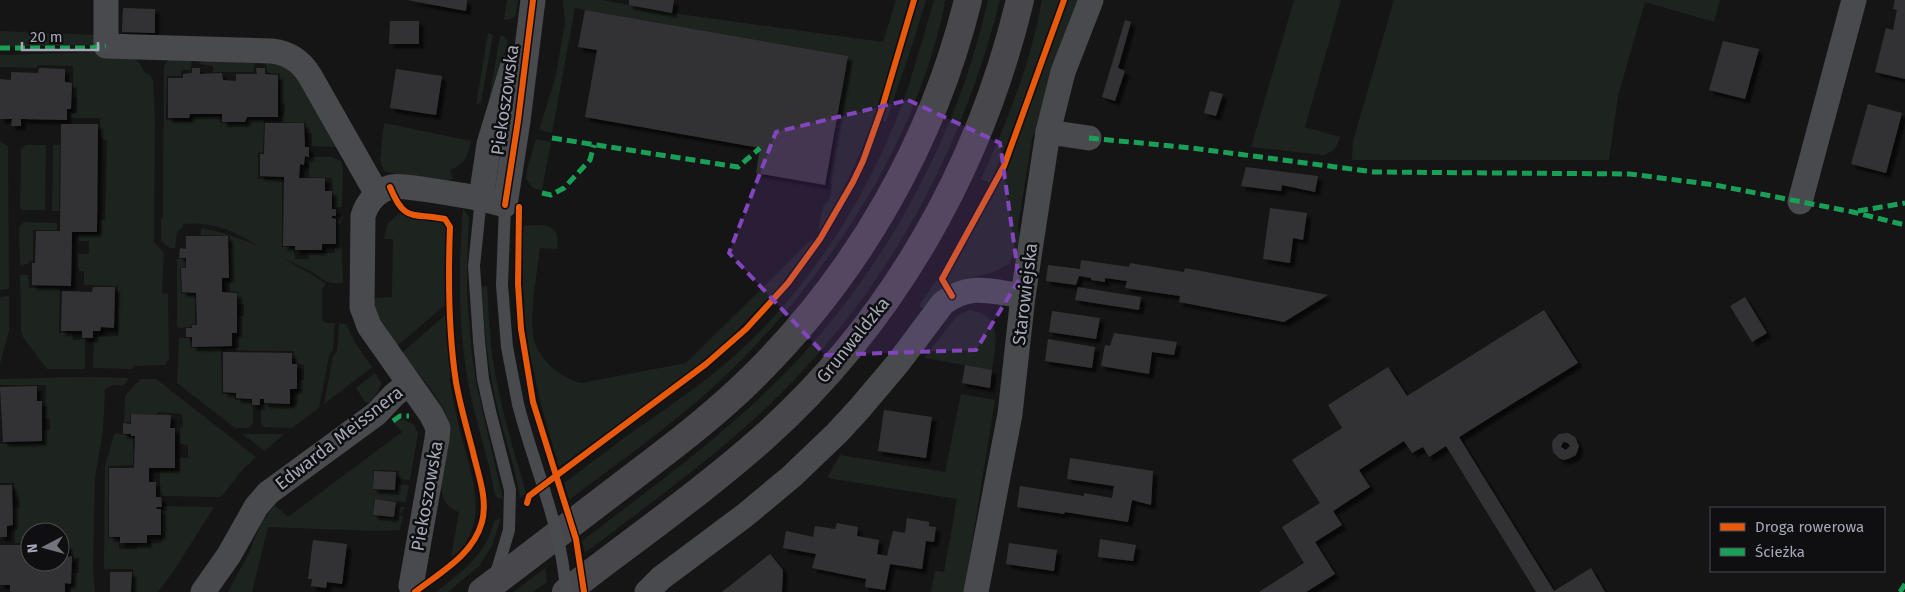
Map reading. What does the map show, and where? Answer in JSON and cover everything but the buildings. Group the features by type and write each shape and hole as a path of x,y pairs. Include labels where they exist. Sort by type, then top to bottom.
{"main road":[{"path":"488,588 720,408 753,378 811,315 864,242 898,182 939,90 951,58 968,0"},
{"name":"Grunwaldzka","path":"566,592 710,482 763,438 818,384 861,335 901,279 952,189 1000,74 1020,0"}],"street":[{"path":"106,0 106,46 272,51 287,54 307,71 377,194 390,187 401,186 481,198 505,205"},
{"name":"Piekoszowska","path":"481,198 489,144 533,0 505,205"},
{"name":"Starowiejska","path":"976,592 1010,414 1023,296 1048,132 1063,72 1090,0"},
{"path":"1800,202 1854,0"},
{"path":"1048,132 1089,138"},
{"name":"Edwarda Meissnera","path":"203,592 229,555 256,507 268,493 376,414 394,395 409,383 368,326 362,307 363,216 369,202 377,194"},
{"path":"648,592 661,578 744,516 791,477 837,433 898,363 943,303 952,296 980,289 1023,296"},
{"name":"Piekoszowska","path":"409,383 431,414 438,428 435,458 411,586"}],"lane":[{"path":"481,198 474,266 478,341 488,403 510,490 509,530 488,588"},
{"name":"Grunwaldzka","path":"505,205 502,285 507,347 526,437 555,527 564,567 566,592"}],"highlighted area":[{"path":"908,100 1000,143 1019,280 976,350 825,355 729,253 776,132"}],"shaded area":[{"path":"507,0 518,0 515,17 507,20 504,19"},
{"path":"563,0 602,0 672,13 883,42 896,0 909,0 879,102 861,151 838,199 818,232 823,206 830,199 832,184 829,183 847,56 575,8 552,133 539,130 555,79 565,23"},
{"path":"918,0 926,0 886,122 882,120"},
{"path":"934,0 945,0 944,8 930,60 911,111 887,161 860,210 829,256 759,342 721,380 666,427 569,500 564,483 733,357 772,319 817,263 857,202 889,137 902,105"},
{"path":"988,0 1000,0 983,60 962,118 937,174 908,228 875,280 839,329 798,376 753,420 691,472 585,553 582,541 680,466 751,406 811,345 846,302 879,256 908,208 934,158 956,106 974,53"},
{"path":"1042,0 1060,0 1010,136 990,183 981,179 1000,136 1025,69"},
{"path":"1068,0 1079,0 1040,122 1032,138 1018,227 1020,240 1009,264 991,273 968,278 949,286 946,276 1007,166"},
{"path":"1294,0 1341,0 1305,127 1340,137 1335,149 1324,155 1251,147"},
{"path":"1394,0 1720,0 1714,22 1645,2 1618,96 1609,160 1352,160 1353,141"},
{"path":"0,31 95,35 95,45 0,47"},
{"path":"488,33 493,35 481,102 476,105"},
{"path":"500,36 504,36 508,42 491,101 489,100"},
{"path":"96,52 96,54 132,55 144,72 150,75 153,80 155,119 154,242 164,253 162,293 168,294 169,359 165,365 133,366 133,369 93,368 94,337 118,336 118,286 84,285 84,271 79,271 78,254 89,254 89,241 79,241 79,234 99,234 100,220 105,220 107,140 100,139 100,118 70,118 70,113 77,113 77,97 73,97 73,66 38,65 37,68 0,67 0,55"},
{"path":"192,55 191,70 181,70 181,76 167,76 166,120 191,122 192,117 220,116 220,123 247,124 248,120 264,120 263,152 258,153 258,179 282,179 282,247 293,247 295,259 309,259 308,253 335,253 338,219 335,217 343,216 341,222 343,283 331,283 302,267 262,249 231,231 212,225 183,224 183,227 177,232 175,248 170,248 161,241 161,218 163,218 164,66 170,58"},
{"path":"255,58 253,72 213,72 213,66 200,64 201,60"},
{"path":"265,58 296,73 337,144 336,147 312,146 312,133 306,133 306,123 282,122 285,104 280,103 280,74 267,73"},
{"path":"384,123 471,141 469,151 462,162 450,170 453,179 427,180 384,171 380,160"},
{"path":"536,139 551,142 542,190 533,188 526,179"},
{"path":"0,141 8,146 9,289 0,290"},
{"path":"26,145 46,145 45,210 22,210 20,208 21,149"},
{"path":"53,145 60,145 59,211 52,211"},
{"path":"306,157 332,157 341,161 343,168 342,207 334,208 332,178 309,177 309,164 306,163"},
{"path":"463,209 469,217 467,296 472,354 477,387 503,499 495,495 465,365 460,298"},
{"path":"400,213 407,216 443,222 446,225 445,305 397,346 381,323 374,304 375,298 392,297 393,239 384,239 388,223"},
{"path":"24,222 57,223 57,230 33,230 33,261 20,265 19,227"},
{"path":"542,225 554,230 558,244 557,249 540,248 532,313 535,343 550,366 566,377 582,383 686,363 812,239 814,240 779,287 723,345 559,467 542,409 529,350 525,319 523,226"},
{"path":"201,228 234,237 266,250 326,284 322,289 322,320 326,323 335,323 333,349 329,356 319,408 292,428 264,427 261,424 261,406 264,404 297,406 299,380 304,380 304,365 295,363 294,351 226,350 239,348 239,316 244,316 244,304 238,304 238,292 230,291 230,236 201,235"},
{"path":"177,259 185,259 185,267 180,268 181,293 195,294 195,324 191,325 191,327 180,328 177,326"},
{"path":"20,275 28,275 29,288 60,288 59,333 72,333 73,340 85,339 85,369 47,369 23,337 21,331"},
{"path":"938,278 943,291 924,310 919,306"},
{"path":"487,286 491,344 496,378 526,493 520,498 490,372 482,287"},
{"path":"9,296 9,331 0,364 0,297"},
{"path":"970,310 981,313 993,325 996,341 992,370 924,358 957,316"},
{"path":"445,315 452,377 449,378 476,500 475,516 471,531 464,545 451,558 459,512 449,506 443,498 441,488 449,442 448,422 432,390 402,353"},
{"path":"339,323 346,324 356,344 372,367 324,404 333,356 337,351"},
{"path":"179,338 190,338 191,348 221,348 222,394 235,394 235,400 251,400 253,424 248,428 235,428 177,383"},
{"path":"375,373 381,383 376,394 368,403 365,402 356,388"},
{"path":"129,378 123,386 113,385 105,389 103,431 95,477 93,571 95,592 71,592 73,573 79,573 79,558 74,558 71,555 70,522 20,522 20,543 15,543 14,509 20,508 19,497 15,496 14,483 0,483 0,444 44,443 44,431 50,430 50,419 45,419 46,385 0,385 0,379"},
{"path":"140,379 156,379 256,457 244,468 221,497 160,495 160,471 180,471 180,458 188,458 188,445 180,444 180,427 183,427 182,414 158,412 158,414 130,414 130,422 124,422 125,396"},
{"path":"961,394 995,400 964,592 931,592 935,571 944,572 957,499 827,478 840,455 945,472"},
{"path":"403,419 414,425 418,433 410,480 399,479 399,471 373,470 373,490 394,491 398,490 398,485 409,485 406,502 374,499 373,516 394,518 397,507 405,507 400,515 403,516 400,530 376,531 268,527 252,592 228,592 249,553 261,523 275,505 288,517 402,432 394,423"},
{"path":"117,433 133,437 133,465 108,466 108,538 119,539 119,549 137,549 137,544 162,543 163,506 214,507 175,569 158,592 133,592 133,569 104,569 105,466 114,435"},
{"path":"242,434 284,434 265,451"},
{"path":"501,518 492,546 479,566 448,592 436,592 472,562 486,543 494,521"},
{"path":"545,568 547,582 533,592 514,592"}],"marked path":[{"path":"0,48 89,48 106,46"},
{"path":"552,138 738,167 760,148"},
{"path":"1089,138 1192,148 1374,172 1630,174 1715,185 1853,212 1905,225"},
{"path":"542,193 551,195 564,188 590,160 594,145"},
{"path":"1858,211 1905,203"},
{"path":"393,421 400,416 409,416"},
{"path":"1900,592 1905,584"}],"cycle path":[{"path":"505,205 518,121 533,0"},
{"path":"527,503 529,496 706,364 746,329 788,283 820,239 863,161 882,108 914,0"},
{"path":"952,296 942,279 1004,166 1064,0"},
{"path":"390,187 400,207 406,212 417,216 445,219 450,227 449,304 453,363 480,478 484,504 484,513 478,534 464,553 415,592"},
{"path":"519,207 518,284 521,329 533,402 576,539 584,592"}]}
